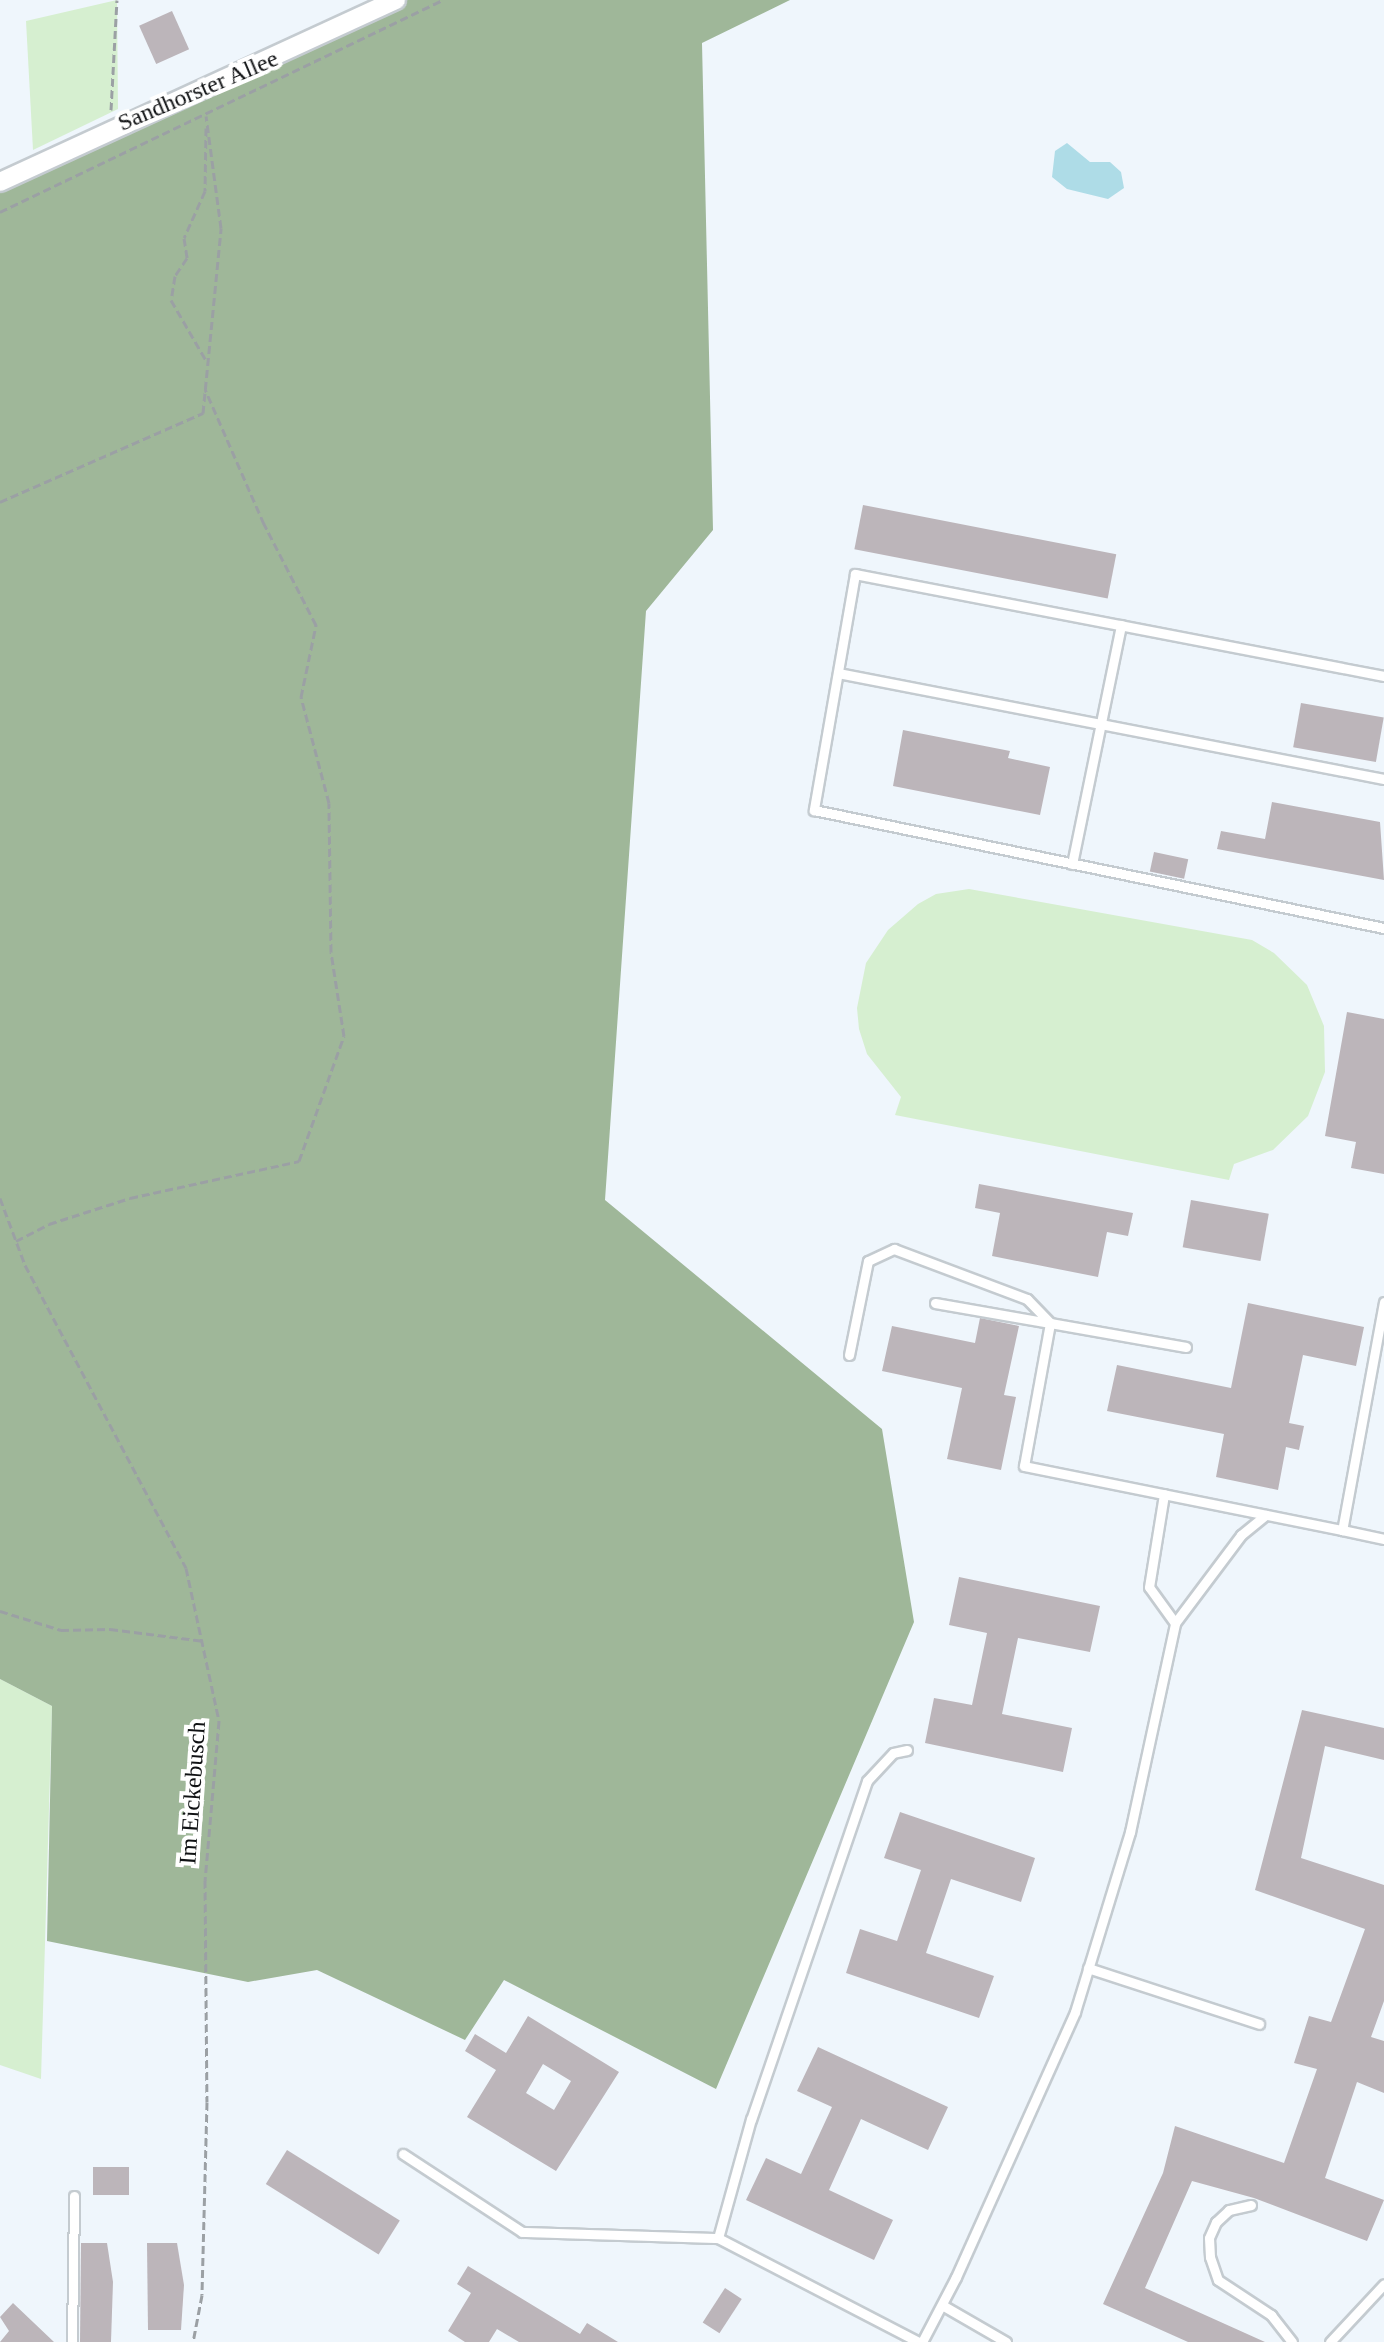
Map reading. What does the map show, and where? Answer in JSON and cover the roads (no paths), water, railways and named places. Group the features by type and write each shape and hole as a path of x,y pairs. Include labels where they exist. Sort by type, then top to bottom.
{"street":[{"name":"Sandhorster Allee","path":"0,182 396,0"}],"lane":[{"path":"1384,676 855,574 814,810 1384,928"},
{"path":"1072,864 1121,625"},
{"path":"838,673 1384,779"},
{"path":"849,1355 868,1261 894,1249 1027,1299 1050,1323"},
{"path":"1342,1530 1384,1302"},
{"path":"935,1303 1186,1347"},
{"path":"1050,1323 1024,1466 1384,1539"},
{"path":"1164,1494 1149,1587 1175,1623"},
{"path":"403,2154 522,2232 718,2238 921,2342 942,2305 1075,2012 1130,1832 1175,1623 1241,1535 1266,1515"},
{"path":"718,2238 756,2104 867,1781 893,1753 907,1750"},
{"path":"1088,1968 1259,2024"},
{"path":"72,2342 74,2196"},
{"path":"1251,2205 1229,2210 1216,2222 1210,2257 1218,2280 1271,2315 1292,2342"},
{"path":"1330,2342 1384,2284"},
{"path":"942,2305 1006,2342"}],"water":[{"path":"1067,143 1090,162 1110,162 1121,172 1124,188 1108,199 1067,189 1052,177 1055,151"}]}
